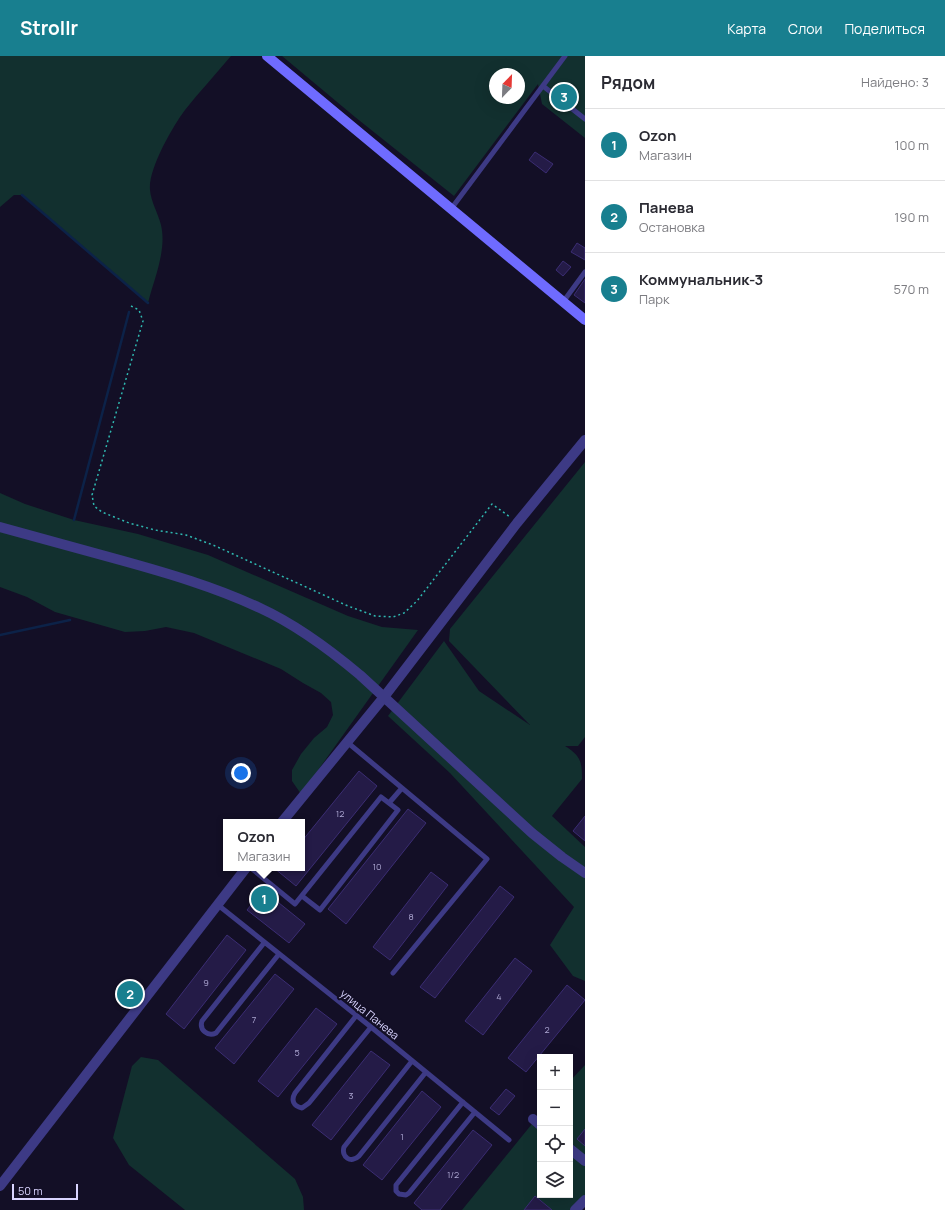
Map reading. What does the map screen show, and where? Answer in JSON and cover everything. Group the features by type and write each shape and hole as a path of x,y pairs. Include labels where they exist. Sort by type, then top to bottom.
{"main road":[{"path":"267,56 585,320"}],"street":[{"path":"284,819 384,697 518,523 585,440"},
{"path":"0,527 163,572 204,586 260,608 309,636 336,654 532,833 562,857 585,872"},
{"path":"0,1186 244,871"},
{"path":"573,1151 585,1161"},
{"path":"575,1210 585,1200"}],"lane":[{"path":"451,209 565,56"},
{"path":"543,86 585,119"},
{"path":"563,302 585,272"},
{"path":"347,742 487,858 393,973"},
{"path":"390,803 402,788"},
{"path":"255,871 295,904 381,797 398,810 320,910 302,896"},
{"name":"улица Панева","path":"218,906 371,1027 509,1140"},
{"path":"264,943 202,1021 202,1029 208,1034 212,1035 216,1033 279,954"},
{"path":"356,1016 295,1093 293,1097 294,1104 302,1108 305,1107 371,1027"},
{"path":"412,1061 344,1147 342,1151 348,1159 356,1159 359,1156 426,1072"},
{"path":"463,1102 396,1185 396,1191 399,1194 406,1195 409,1193 475,1112"}],"path":[{"path":"131,306 139,310 143,321 92,495 94,506 102,512 155,530 186,535 212,544 348,606 375,616 387,617 393,617 404,613 417,601 492,504 518,523"}],"green space":[{"path":"0,56 231,56 180,117 162,148 153,171 150,181 150,190 161,225 162,244 159,264 148,303 22,195 14,195 0,207"},
{"path":"282,56 585,56 585,138 542,104 538,84 525,101 525,68 489,68 489,104 523,104 454,196 355,117"},
{"path":"585,462 585,737 578,746 565,746 580,760 582,779 552,816 585,847 585,981 573,976 550,945 574,907 450,773 388,716 444,641 479,691 530,725 449,641 450,629"},
{"path":"0,493 25,504 74,520 138,534 208,555 348,616 382,627 418,630 301,794 292,781 292,770 301,754 314,738 327,727 333,715 331,702 321,693 281,669 194,633 166,627 145,631 125,632 55,612 27,597 0,587"},
{"path":"141,1057 158,1060 295,1179 303,1197 304,1210 185,1210 129,1165 113,1138 132,1066"},
{"path":"585,1065 585,1202 577,1210 462,1210 537,1118 537,1198 573,1198 573,1078"}],"building":[{"path":"535,152 553,164 546,173 529,160"},
{"path":"577,243 585,248 585,260 571,252"},
{"path":"563,261 571,267 563,276 556,270"},
{"path":"585,279 585,303 574,295"},
{"path":"359,771 377,786 296,886 278,871 305,871 305,837"},
{"path":"408,809 426,823 346,924 328,909"},
{"path":"585,816 585,841 573,831"},
{"path":"431,872 448,885 390,960 373,947"},
{"path":"500,886 514,897 435,998 420,987"},
{"path":"263,890 305,924 289,943 247,910"},
{"path":"227,935 246,950 184,1029 166,1014"},
{"path":"515,958 532,971 483,1035 465,1021"},
{"path":"275,974 294,989 234,1064 215,1048"},
{"path":"567,985 585,1000 541,1054 537,1054 537,1059 526,1072 508,1058"},
{"path":"316,1008 337,1024 278,1097 258,1081"},
{"path":"371,1051 390,1065 331,1140 312,1125"},
{"path":"506,1089 515,1096 499,1115 490,1108"},
{"path":"422,1091 441,1107 382,1180 363,1165"},
{"path":"585,1129 585,1146 577,1139"},
{"path":"473,1130 492,1145 440,1210 422,1210 414,1203"},
{"path":"535,1196 552,1210 524,1210"}],"waterway":[{"path":"22,195 148,303"},
{"path":"74,520 129,312"},
{"path":"0,635 70,620"}],"place":[{"name":"Коммунальник-3","path":"564,97"},
{"name":"Ozon","path":"264,899"},
{"name":"Панева","path":"130,994"}]}
